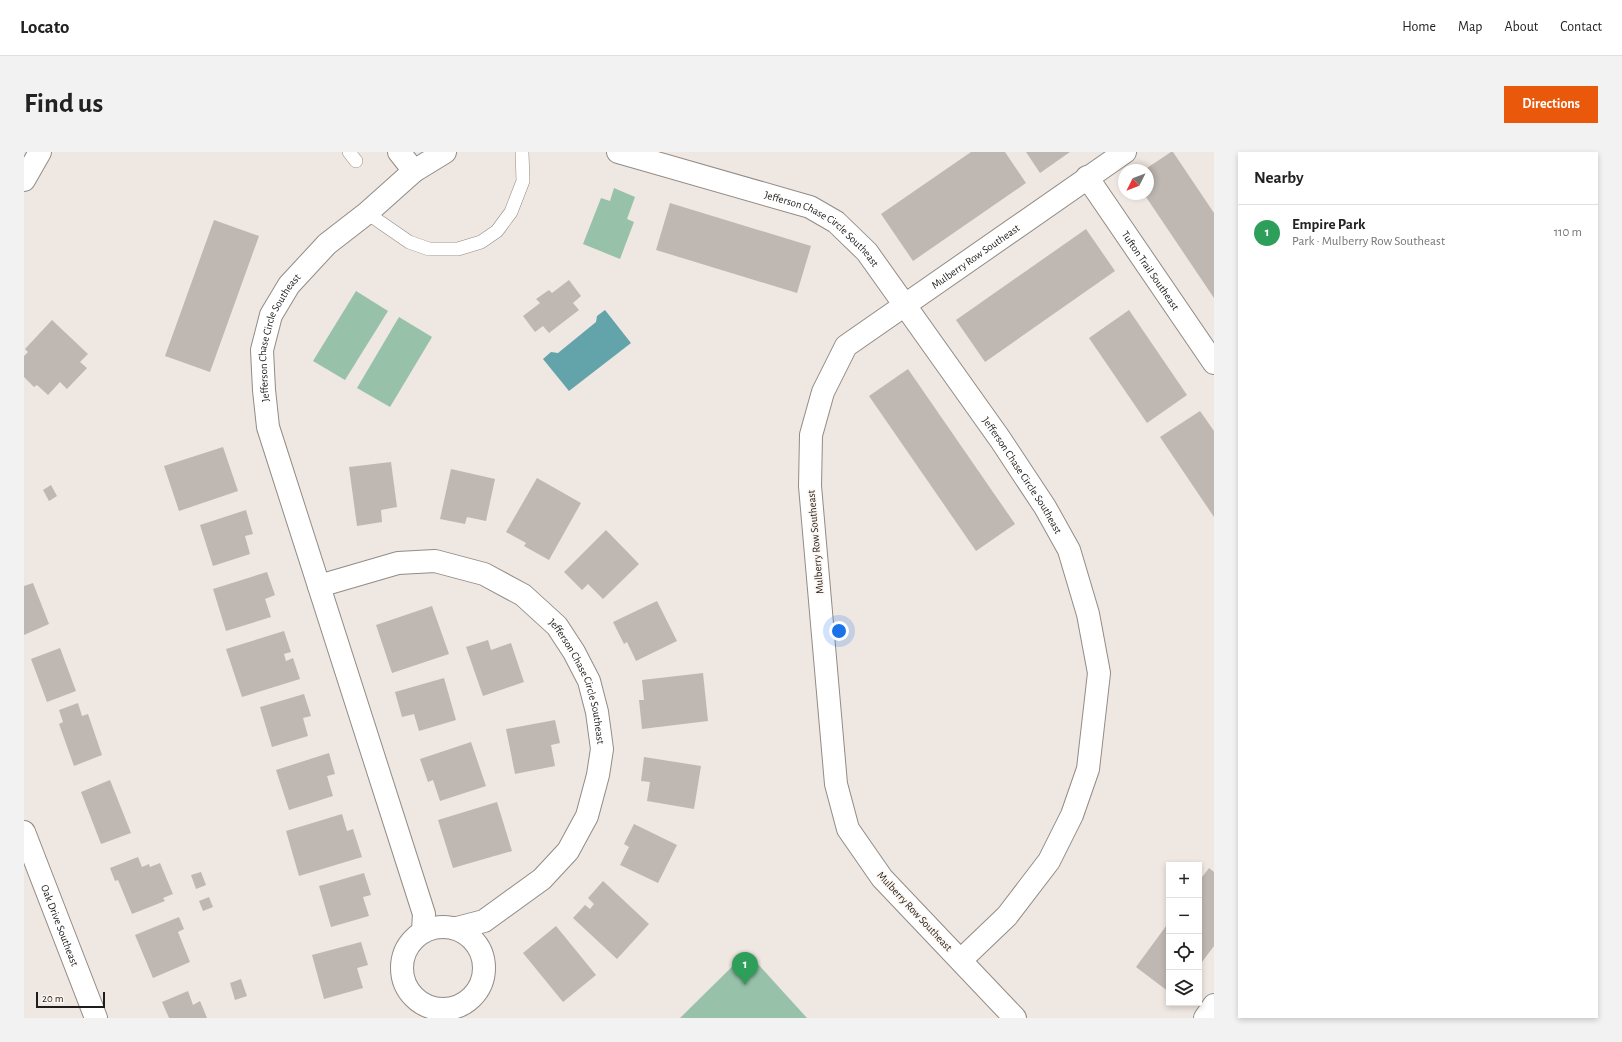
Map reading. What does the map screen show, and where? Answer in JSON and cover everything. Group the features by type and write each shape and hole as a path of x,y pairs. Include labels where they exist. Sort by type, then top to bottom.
{"street":[{"path":"24,180 40,152"},
{"path":"399,152 414,171"},
{"name":"Jefferson Chase Circle Southeast","path":"319,586 398,563 436,561 484,574 523,595 557,626 574,652 589,681 597,712 602,748 598,775 587,816 568,851 542,879 484,921 457,928 436,926 423,931 424,914 268,427 264,390 262,350 271,315 289,285 327,244 367,213 414,171 445,152"},
{"name":"Jefferson Chase Circle Southeast","path":"618,152 810,207 836,222 867,252 905,305 1000,439 1045,507 1069,550 1088,614 1099,673 1088,769 1072,815 1050,861 1007,916 961,960"},
{"name":"Mulberry Row Southeast","path":"1015,1018 882,878 848,829 836,784 812,517 810,486 811,435 823,392 846,346 1125,152"},
{"name":"Tufton Trail Southeast","path":"1087,177 1214,364"},
{"name":"Oak Drive Southeast","path":"24,832 96,1018"},
{"path":"423,931 404,952 402,971 407,988 417,1000 430,1007 449,1009 462,1005 475,995 483,980 485,964 479,947 465,933 457,928"},
{"path":"1204,1018 1214,1005"}],"lane":[{"path":"367,213 409,242 429,249 458,249 481,242 497,231 511,212 523,181 522,152"}],"green space":[{"path":"614,188 635,197 627,219 634,222 620,259 583,244 601,198 610,201"},
{"path":"356,291 388,311 345,380 313,361"},
{"path":"399,317 432,337 390,407 357,388"},
{"path":"747,952 807,1018 680,1018"}],"water":[{"path":"605,310 631,343 569,391 543,359 551,352 558,353 596,322 597,316"}],"building":[{"path":"971,152 1005,152 1026,183 913,261 881,214"},
{"path":"1026,152 1070,152 1040,173"},
{"path":"1173,152 1214,213 1214,298 1148,200 1154,200 1153,164"},
{"path":"670,203 811,246 797,293 656,250"},
{"path":"214,220 259,236 210,372 165,356"},
{"path":"1086,229 1115,271 985,362 956,320"},
{"path":"569,280 581,296 573,303 579,310 549,333 543,326 535,332 523,316 540,303 536,299 549,290 552,293"},
{"path":"1129,310 1187,395 1147,423 1089,338"},
{"path":"52,320 88,354 80,362 87,368 67,389 60,382 48,395 37,385 34,387 24,377 24,356 28,352 25,349"},
{"path":"908,369 1015,524 976,551 869,396"},
{"path":"1200,411 1214,431 1214,517 1160,437"},
{"path":"223,447 238,491 179,511 164,466"},
{"path":"391,462 397,507 381,510 382,522 357,526 349,467"},
{"path":"451,469 495,479 486,521 467,517 465,524 440,519"},
{"path":"537,478 581,503 549,560 524,546 526,543 506,532"},
{"path":"51,485 57,496 49,501 43,490"},
{"path":"246,510 253,534 245,536 250,554 213,566 200,525"},
{"path":"606,530 639,564 603,599 588,584 582,590 564,572"},
{"path":"267,572 275,595 265,599 271,617 226,631 213,589"},
{"path":"33,583 49,624 24,635 24,586"},
{"path":"657,601 677,641 636,661 627,642 624,644 613,622"},
{"path":"432,606 449,654 392,673 376,625"},
{"path":"284,631 291,652 284,654 286,661 293,658 300,679 242,697 226,649"},
{"path":"488,640 491,650 511,643 524,682 483,696 466,647"},
{"path":"60,648 76,691 47,702 31,659"},
{"path":"703,673 708,721 642,729 639,700 644,700 642,680"},
{"path":"444,678 456,720 419,731 414,714 402,717 395,692"},
{"path":"304,694 311,716 303,718 308,736 272,747 260,707"},
{"path":"78,703 82,716 88,714 102,755 74,766 59,724 63,722 59,710"},
{"path":"555,720 560,743 551,745 555,766 515,774 506,729"},
{"path":"471,742 486,786 440,801 433,780 428,782 420,759"},
{"path":"329,753 335,774 327,776 333,796 289,810 276,770"},
{"path":"644,757 701,766 694,809 647,801 650,782 641,781"},
{"path":"110,780 131,833 101,844 81,792"},
{"path":"497,802 512,851 453,868 438,820"},
{"path":"342,814 347,831 353,829 362,857 299,876 286,831"},
{"path":"634,824 677,845 658,883 620,865 629,847 624,844"},
{"path":"138,857 142,867 149,864 150,867 160,863 173,894 163,898 165,901 132,914 118,880 115,881 110,868"},
{"path":"1209,868 1214,872 1214,946 1202,962 1202,898 1202,877"},
{"path":"201,872 206,885 196,889 191,875"},
{"path":"364,873 371,895 363,897 369,916 331,927 319,886"},
{"path":"603,881 649,924 617,959 573,918 585,905 590,909 594,904 588,898"},
{"path":"209,897 213,907 203,911 199,901"},
{"path":"179,917 184,929 178,932 190,962 153,978 135,935"},
{"path":"556,926 596,975 563,1002 523,953"},
{"path":"1166,926 1166,990 1136,967"},
{"path":"361,942 368,965 357,968 363,988 324,999 312,955"},
{"path":"241,979 247,996 235,1000 230,983"},
{"path":"188,991 193,1005 200,1001 207,1018 169,1018 162,1002"}],"place":[{"name":"Empire Park","path":"745,985"}]}
